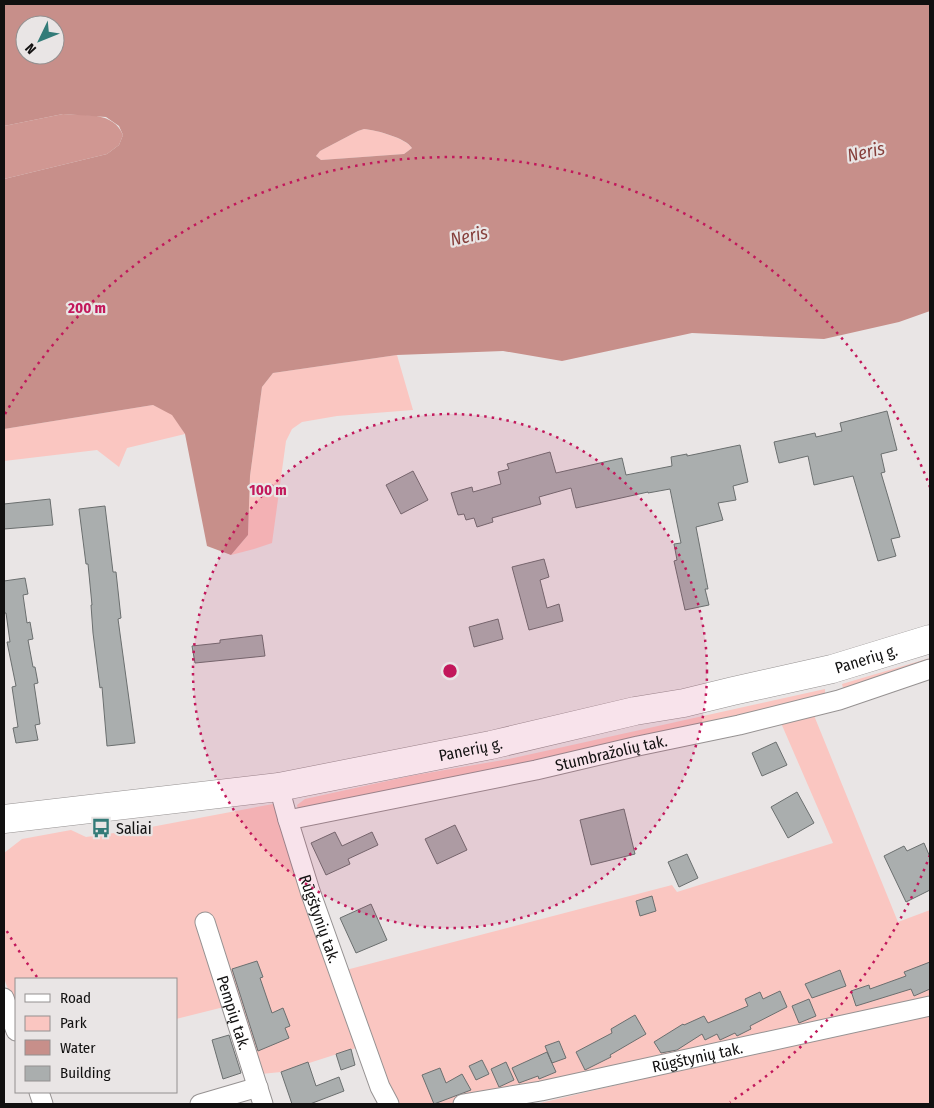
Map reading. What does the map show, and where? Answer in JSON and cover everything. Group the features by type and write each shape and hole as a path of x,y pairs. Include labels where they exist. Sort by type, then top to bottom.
{"main road":[{"name":"Panerių g.","path":"5,820 280,787 492,745 832,670 930,639"}],"street":[{"name":"Stumbražolių tak.","path":"288,820 536,770 748,723 840,700 930,669"},
{"name":"Rūgštynių tak.","path":"280,787 310,891 380,1087 389,1104"},
{"name":"Pempių tak.","path":"205,922 261,1096"},
{"path":"4,998 15,1028"},
{"name":"Rūgštynių tak.","path":"463,1104 541,1091 930,1006"},
{"path":"200,1104 261,1096"}],"green space":[{"path":"364,129 397,138 412,148 404,154 321,160 316,156 320,151"},
{"path":"397,355 413,410 337,416 302,422 292,429 286,441 272,543 231,555 248,535 250,476 262,387 273,373"},
{"path":"153,405 172,414 185,434 127,448 119,467 97,450 4,461 4,429"},
{"path":"930,658 930,663 850,692 843,688 842,684"},
{"path":"825,689 825,694 822,698 638,740 298,810 297,805 305,799 410,776 509,759"},
{"path":"813,713 898,922 930,910 930,998 450,1104 396,1104 346,970 672,885 677,892 833,843 781,723"},
{"path":"273,804 278,809 359,1047 281,1072 261,1074 236,1004 178,1018 178,978 15,978 15,1009 4,978 4,853 22,839 71,830 86,837 135,830"},
{"path":"930,1011 930,1104 536,1104"}],"shaded area":[{"path":"63,114 106,118 118,127 123,135 119,145 107,154 4,179 4,126"}],"water":[{"name":"Neris","path":"4,4 930,4 930,311 899,322 824,339 692,333 562,361 503,351 397,355 273,373 262,387 250,476 248,535 231,555 207,546 185,434 172,415 153,405 4,429 4,179 107,154 119,145 123,135 119,126 106,117 63,114 4,126","holes":["364,129 376,131 404,141 412,148 404,154 321,160 316,156 320,151 358,131"]}],"building":[{"path":"887,411 897,450 881,454 885,472 881,473 900,537 891,539 896,556 878,561 853,476 814,485 808,456 779,463 774,442 815,433 816,437 842,431 840,423"},
{"path":"740,445 748,482 733,486 736,500 718,503 723,520 696,527 708,589 705,589 709,605 685,610 674,561 677,560 674,544 681,543 670,489 576,508 571,488 539,497 541,504 492,518 493,522 477,527 474,518 466,520 464,514 458,515 451,493 472,487 473,492 501,484 498,472 509,469 507,464 550,452 556,473 622,458 626,475 672,466 671,457 687,454 687,456"},
{"path":"413,471 428,500 401,514 386,485"},
{"path":"50,499 53,525 4,529 4,504"},
{"path":"105,506 113,572 116,572 121,618 118,619 135,743 107,746 102,687 100,688 93,633 88,564 86,564 79,509"},
{"path":"544,559 549,577 540,580 547,608 559,604 563,621 529,630 512,567"},
{"path":"25,578 28,594 23,595 27,623 30,622 33,639 28,640 38,683 34,684 40,724 35,725 38,740 16,743 13,728 18,727 12,687 16,686 7,642 10,642 6,613 4,613 4,581"},
{"path":"498,619 503,639 474,647 469,627"},
{"path":"262,635 265,656 195,663 192,646 220,643 220,640"},
{"path":"776,742 787,765 762,776 752,753"},
{"path":"797,792 814,823 788,838 771,807"},
{"path":"624,809 635,854 591,865 580,820"},
{"path":"455,825 467,850 437,864 425,839"},
{"path":"335,832 342,846 372,832 378,845 348,859 350,864 326,875 311,843"},
{"path":"924,843 930,857 930,890 906,902 884,856 904,846 907,851"},
{"path":"687,854 698,878 679,887 668,862"},
{"path":"652,896 656,911 640,916 636,901"},
{"path":"371,904 387,940 356,953 340,918"},
{"path":"257,961 263,977 260,978 272,1013 283,1008 290,1026 285,1028 289,1038 258,1051 232,969"},
{"path":"930,962 930,989 914,996 911,989 856,1006 851,991 869,985 870,989 906,976 904,972"},
{"path":"840,970 846,986 812,998 805,984"},
{"path":"780,991 787,1007 750,1026 751,1029 737,1036 735,1033 720,1040 717,1034 705,1040 702,1034 677,1050 661,1053 654,1042 683,1024 704,1016 708,1023 748,1006 745,999 760,992 763,999"},
{"path":"809,999 816,1016 799,1023 792,1006"},
{"path":"635,1015 646,1034 610,1055 611,1057 585,1070 576,1052 612,1033 611,1029"},
{"path":"229,1035 241,1073 223,1079 212,1040"},
{"path":"559,1041 566,1058 552,1063 545,1046"},
{"path":"351,1049 355,1065 341,1070 336,1054"},
{"path":"547,1052 556,1072 539,1079 538,1076 519,1083 512,1068"},
{"path":"482,1060 489,1074 476,1080 469,1066"},
{"path":"308,1062 316,1086 339,1077 344,1091 310,1104 292,1104 281,1072"},
{"path":"506,1062 514,1080 499,1087 491,1069"},
{"path":"440,1068 446,1083 462,1074 471,1090 434,1104 422,1075"}],"place":[{"name":"Saliai","path":"101,828"}]}
